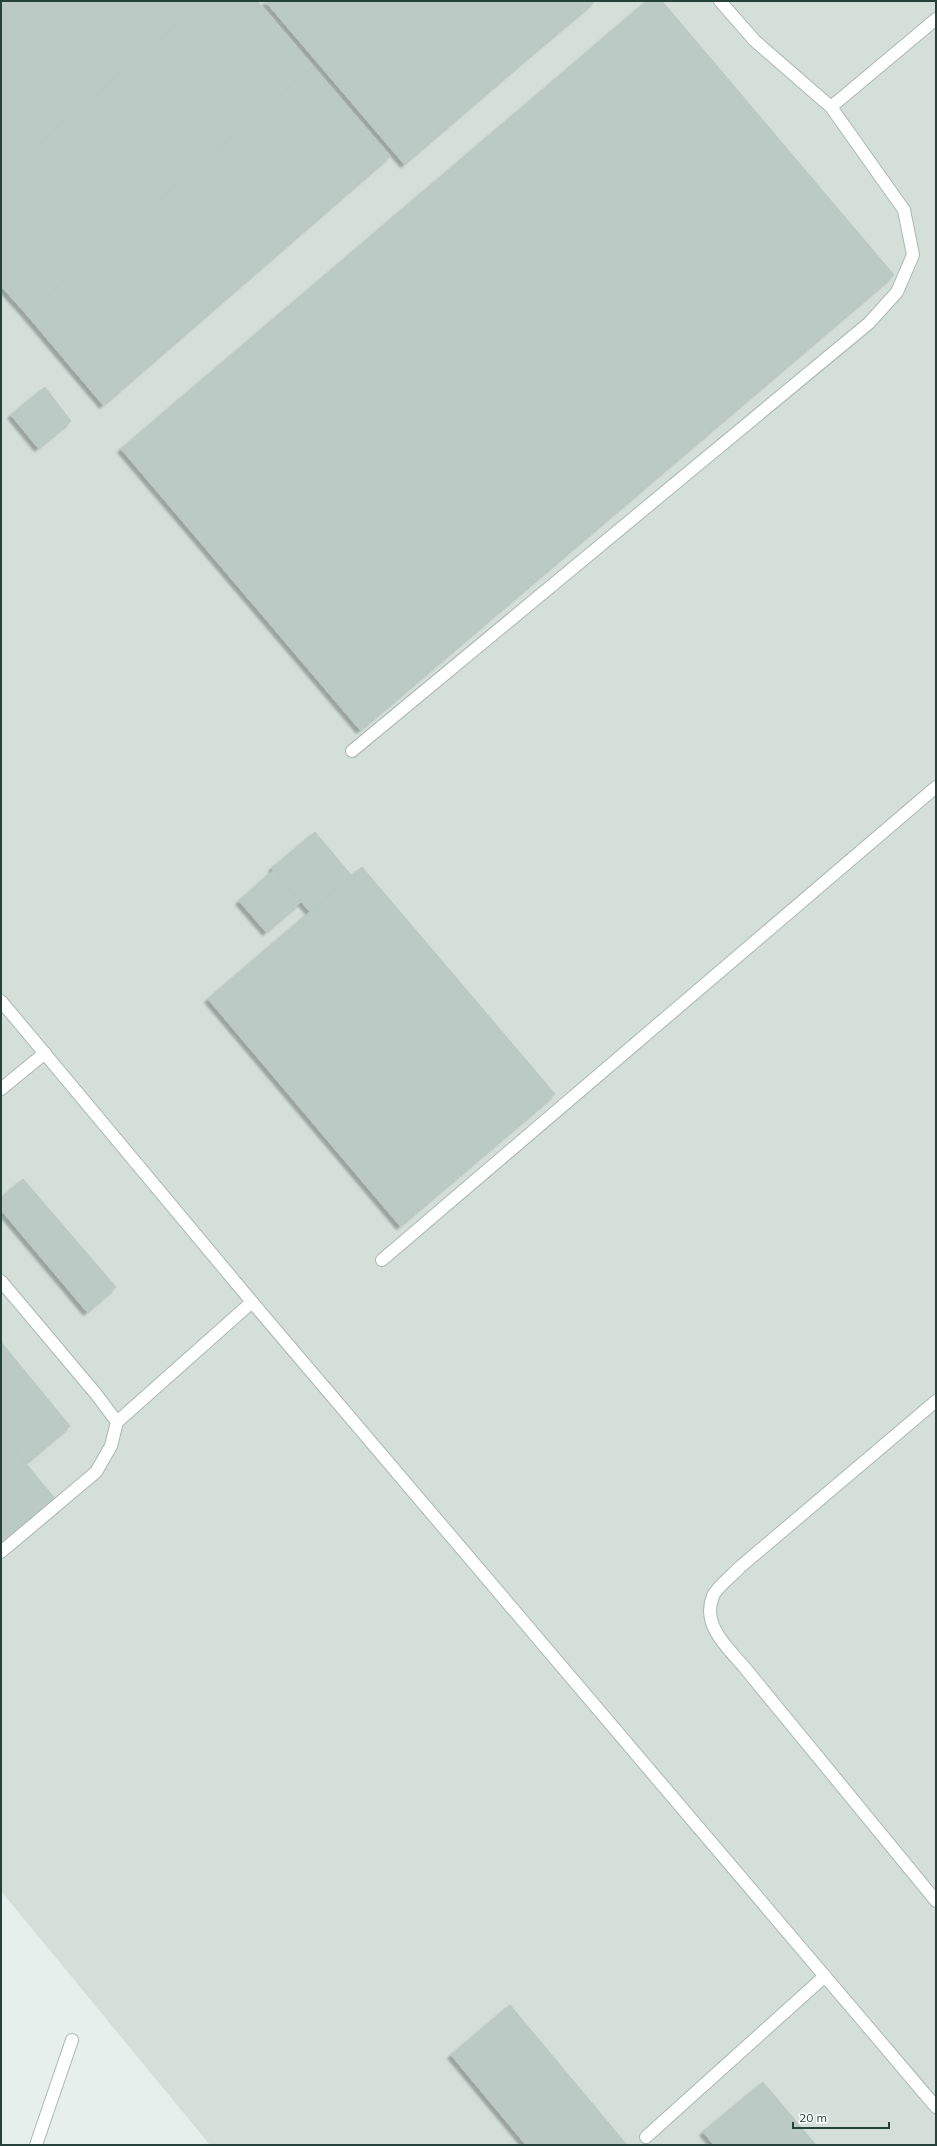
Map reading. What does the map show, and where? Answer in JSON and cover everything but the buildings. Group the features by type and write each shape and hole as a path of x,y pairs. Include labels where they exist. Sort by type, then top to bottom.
{"street":[{"path":"352,751 869,323 897,292 913,255 904,210 831,108 755,41 720,1"},
{"path":"831,108 870,73 936,19"},
{"path":"382,1260 936,787"},
{"path":"1,1001 252,1302 936,2107"},
{"path":"1,1089 45,1053"},
{"path":"1,1282 96,1394 117,1422"},
{"path":"1,1552 96,1472 111,1446 117,1422 252,1302"},
{"path":"936,1401 740,1567 713,1595 710,1614 717,1636 936,1901"},
{"path":"646,2137 825,1976"},
{"path":"36,2145 72,2040"}],"shaded area":[{"path":"1,1 936,1 936,2145 210,2145 1,1891"}]}
